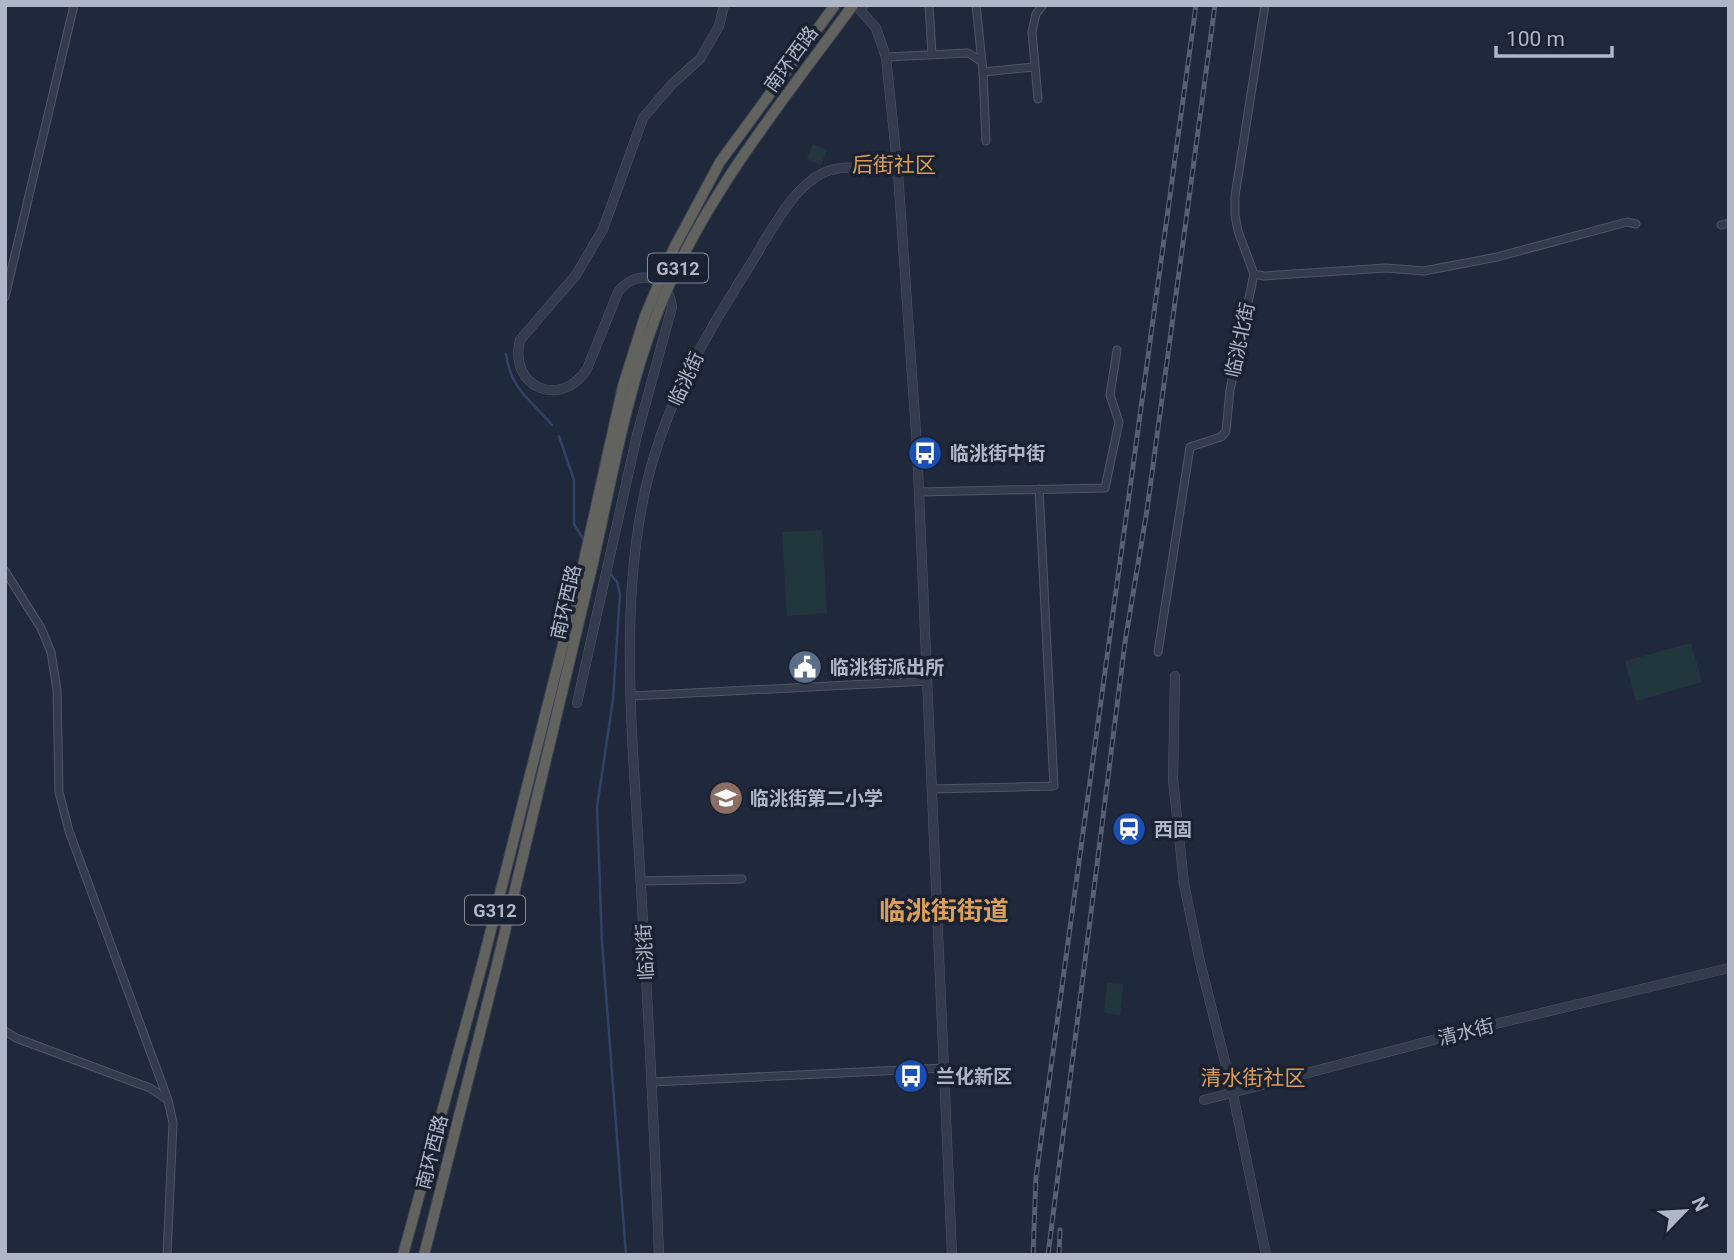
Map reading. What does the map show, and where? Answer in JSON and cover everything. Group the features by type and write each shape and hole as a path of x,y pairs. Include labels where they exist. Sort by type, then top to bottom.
{"highway":[{"name":"南环西路","path":"424,1255 496,969 587,568 623,386 645,316 674,248 720,162 835,5"},
{"name":"南环西路","path":"403,1255 633,391 655,320 685,250 732,170 858,6"}],"street":[{"path":"5,297 74,5"},
{"path":"577,704 637,435 672,307 671,298 660,282 651,278 632,279 624,285 618,292 587,369 581,379 562,390 550,391 530,382 522,373 517,351 520,340 576,275 603,229 643,118 672,84 700,59 719,26 724,5"},
{"path":"929,5 932,54"},
{"path":"976,5 986,141"},
{"path":"1038,99 1032,22 1044,5"},
{"path":"1265,5 1236,196 1238,231 1254,274 1264,276 1386,268 1424,271 1497,257 1627,222 1636,225"},
{"path":"858,6 876,28 886,57 898,173 919,492 953,1255"},
{"path":"886,57 968,52 981,61"},
{"path":"983,72 1034,67"},
{"name":"临洮街","path":"659,1255 630,666 635,551 653,461 684,376 723,307 794,196 810,180 830,170 852,167 898,173"},
{"name":"临洮北街","path":"1158,652 1189,447 1221,437 1226,430 1230,390 1254,274"},
{"path":"919,492 1105,488 1119,422 1110,395 1117,349"},
{"path":"932,789 1054,786 1039,489"},
{"path":"5,571 41,628 51,652 57,690 59,792 69,831 168,1100 173,1123 167,1255"},
{"path":"1175,676 1174,779 1184,884 1199,962 1233,1094 1266,1255"},
{"path":"632,696 927,681"},
{"path":"641,881 742,879"},
{"name":"清水街","path":"1204,1100 1483,1027 1729,968"},
{"path":"5,1031 16,1038 150,1088 168,1100"},
{"path":"652,1082 944,1068"}],"green space":[{"path":"813,144 827,150 821,165 807,159"},
{"path":"822,530 827,613 787,616 782,532"},
{"path":"1691,643 1702,682 1636,701 1625,661"},
{"path":"1107,983 1123,984 1120,1015 1104,1013"}],"waterway":[{"path":"506,354 517,385 552,425"},
{"path":"559,436 574,480 574,524 585,542"},
{"path":"609,572 617,582 620,594 613,700 597,807 602,942 626,1255"}],"railway":[{"path":"1033,1255 1036,1177 1196,5"},
{"path":"1048,1255 1125,642 1147,510 1215,5"},
{"path":"1059,1255 1060,1230"}],"place":[{"name":"临洮街中街","path":"925,453"},
{"name":"临洮街派出所","path":"805,667"},
{"name":"临洮街第二小学","path":"726,798"},
{"name":"西固","path":"1129,829"},
{"name":"兰化新区","path":"911,1076"}],"district":[{"name":"后街社区","path":"894,165"},
{"name":"临洮街街道","path":"944,911"},
{"name":"清水街社区","path":"1253,1078"}]}
